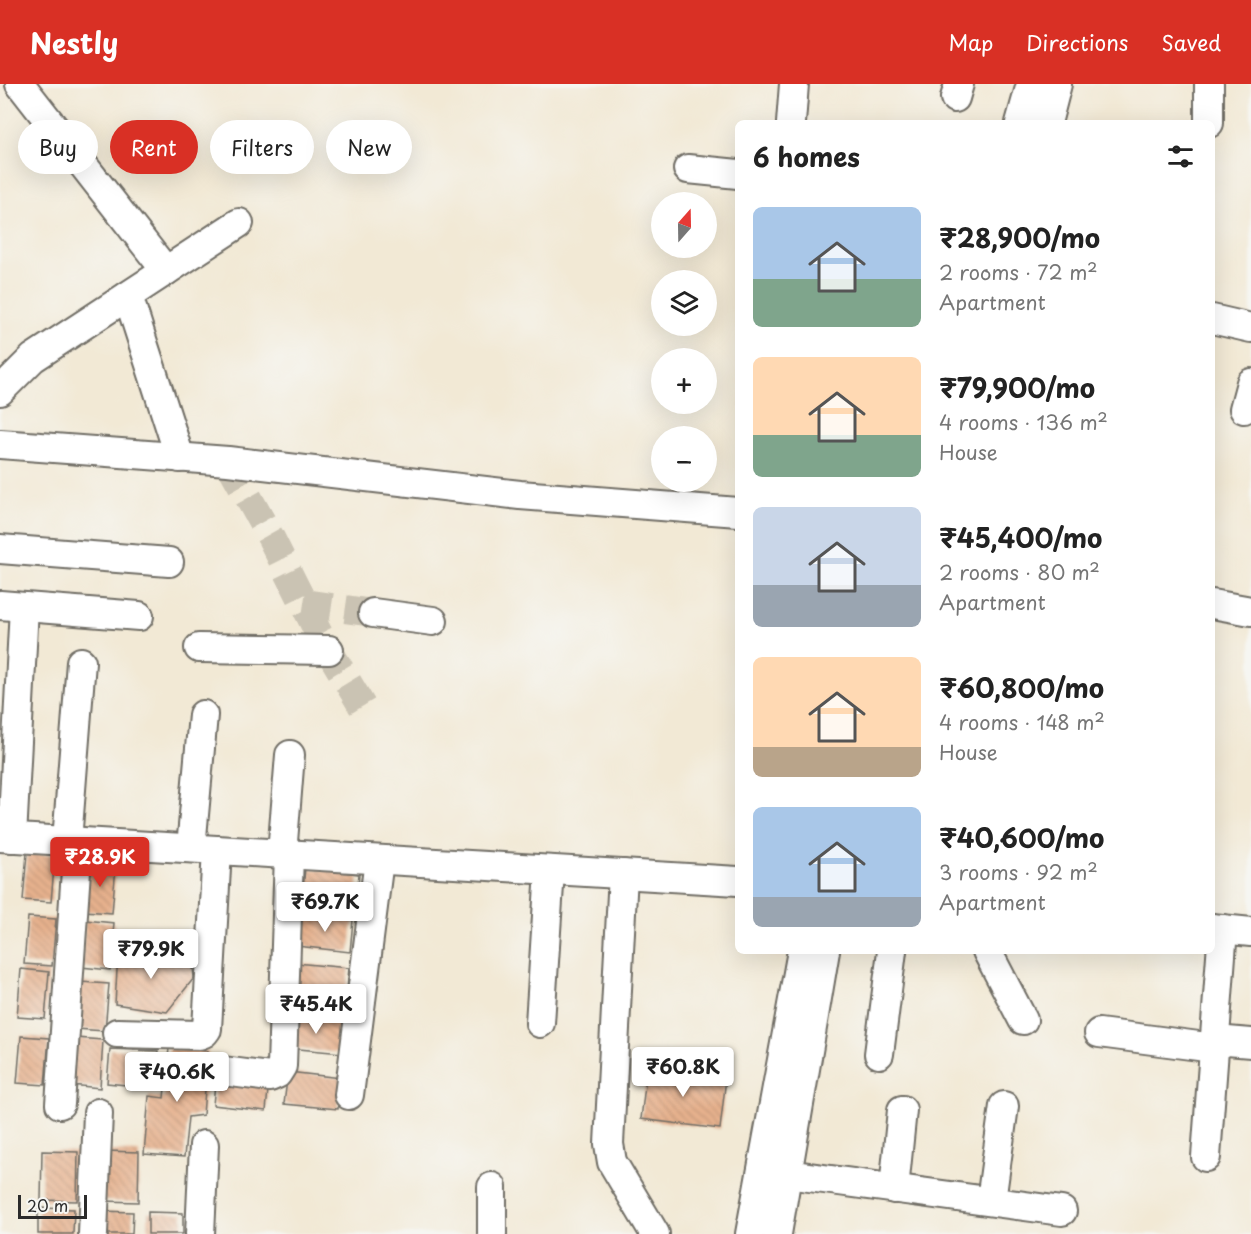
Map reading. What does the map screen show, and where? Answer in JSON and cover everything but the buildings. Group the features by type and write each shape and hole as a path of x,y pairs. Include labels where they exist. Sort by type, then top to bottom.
{"street":[{"path":"0,89 5,84"},
{"path":"21,84 166,271"},
{"path":"791,120 794,84"},
{"path":"1021,120 1031,84"},
{"path":"1048,120 1057,84"},
{"path":"1209,84 1209,120"},
{"path":"688,169 735,174"},
{"path":"0,392 33,358 239,223"},
{"path":"128,296 180,458"},
{"path":"1215,320 1251,328"},
{"path":"0,444 228,461 520,495 735,512"},
{"path":"0,549 169,562"},
{"path":"1215,605 1251,611"},
{"path":"139,616 12,606 6,837 735,881"},
{"path":"374,613 433,621"},
{"path":"199,648 329,651"},
{"path":"60,1104 81,662"},
{"path":"117,1033 199,1035 207,1029 203,715"},
{"path":"223,1071 270,1077 277,1074 282,1066 285,854 290,755"},
{"path":"349,1095 379,860"},
{"path":"540,1023 550,870"},
{"path":"623,874 609,1144 612,1162 655,1234"},
{"path":"1206,1156 1215,1044 1217,928 1251,932"},
{"path":"750,1234 801,954"},
{"path":"777,1234 824,954"},
{"path":"879,1054 892,954"},
{"path":"989,954 1023,1020"},
{"path":"1100,1033 1215,1044 1251,1043"},
{"path":"991,1201 1004,1106"},
{"path":"894,1189 902,1110"},
{"path":"93,1234 98,1113"},
{"path":"200,1234 204,1145"},
{"path":"787,1174 1062,1211"},
{"path":"492,1187 492,1234"}],"tunnel":[{"path":"228,461 271,538 319,634 368,716"},
{"path":"304,603 373,613"}]}
